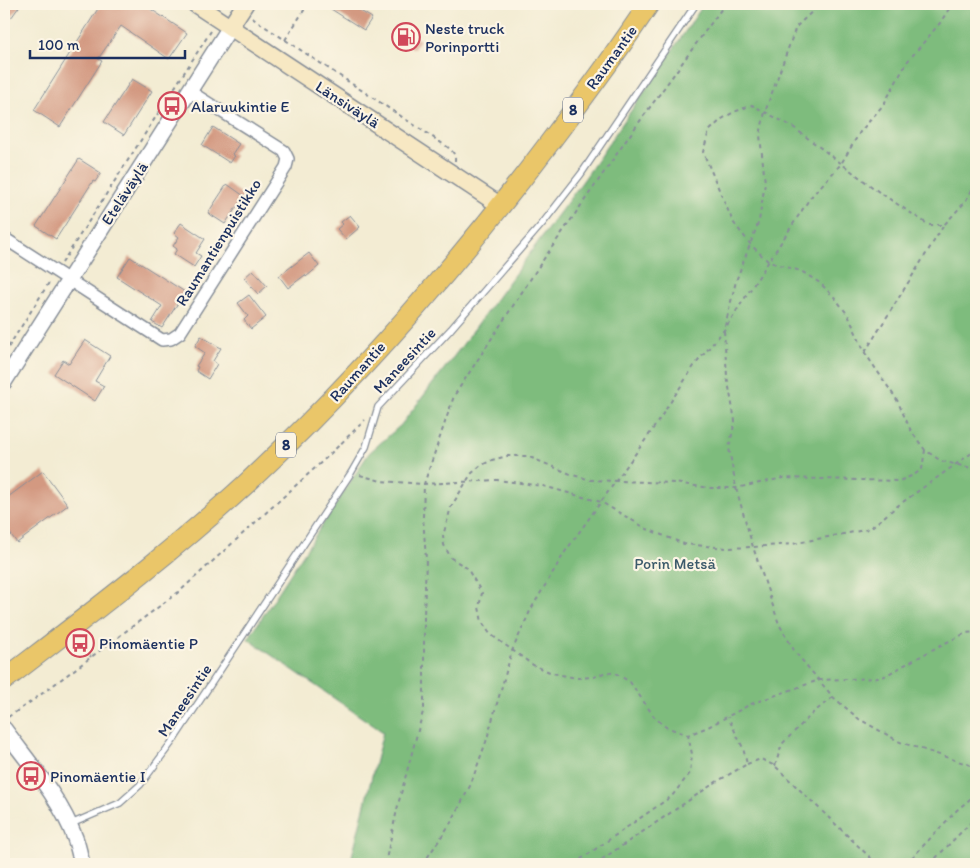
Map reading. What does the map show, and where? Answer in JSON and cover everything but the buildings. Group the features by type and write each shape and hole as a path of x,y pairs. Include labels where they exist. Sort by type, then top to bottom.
{"highway":[{"name":"Raumantie","path":"4,680 156,560 251,478 326,405 437,283 501,206 649,4"}],"main road":[{"name":"Länsiväylä","path":"195,4 501,206"},
{"name":"Eteläväylä","path":"224,23 243,7"}],"street":[{"name":"Eteläväylä","path":"4,382 62,276 189,91 224,23"},
{"name":"Raumantienpuistikko","path":"62,276 162,340 171,339 180,333 286,167 288,159 284,151 189,91"},
{"path":"4,238 62,276"},
{"path":"4,728 43,780 63,812 75,838 82,864"}],"lane":[{"name":"Maneesintie","path":"69,825 120,803 140,785 176,738 351,473 366,447 378,407 508,265 581,174 696,4"}],"path":[{"path":"285,40 308,4"},
{"path":"385,864 399,801 424,708 426,559 423,518 424,484 454,396 541,263 632,132 725,4"},
{"path":"820,4 796,27 765,112 760,135 765,184 758,221 736,281 724,330 727,376 735,421 729,448 736,488 753,547 779,624 795,652 833,697 858,719 900,742 976,767"},
{"path":"423,864 452,821 470,786 486,742 512,651 531,609 565,552 694,366 724,330 810,198 841,164 860,132 884,104 907,62 940,24 952,4"},
{"path":"243,7 285,40 452,151 455,157 452,173"},
{"path":"4,354 62,276 224,23"},
{"path":"976,46 974,53 974,92 976,100"},
{"path":"944,224 929,225 879,192 793,127 752,106 734,112 709,131 703,152 733,222 750,245 769,262 802,271 820,283 835,298 848,315 865,353 897,400 911,431 925,450 940,461 976,469"},
{"path":"865,353 944,224 965,202 976,184"},
{"path":"4,720 180,591 319,465 378,407"},
{"path":"925,450 922,469 900,481 783,478 736,488 711,488 674,483 591,480 573,475 528,456 507,456 492,460 480,466 471,474 451,507 443,536 444,545 452,558 467,568 482,593 479,607 482,622 490,634 533,665 552,673 576,678 594,677 606,672 617,674 630,682 655,718 666,727 688,735 728,717 751,704 819,680 881,678 941,645 966,633 976,632"},
{"path":"351,473 381,481 424,484 497,480 543,486 601,502 648,529 684,544 727,548 792,544 869,529 900,504 976,450"},
{"path":"80,643 91,658"},
{"path":"775,766 782,744 813,713 833,697"},
{"path":"728,717 743,748 747,764"},
{"path":"574,864 672,796 690,772 692,754 688,735"},
{"path":"595,864 716,782 747,764 761,760 775,766 877,864"},
{"path":"906,864 957,810 976,794"},
{"path":"930,864 976,817"},
{"path":"967,864 976,854"}],"green space":[{"name":"Porin Metsä","path":"704,4 976,4 976,864 350,864 383,732 248,639 369,453 401,425 461,347 585,178"}],"place":[{"name":"Neste truck Porinportti","path":"406,37"},
{"name":"Alaruukintie E","path":"172,106"},
{"name":"Pinomäentie P","path":"80,643"},
{"name":"Pinomäentie I","path":"31,776"}]}
